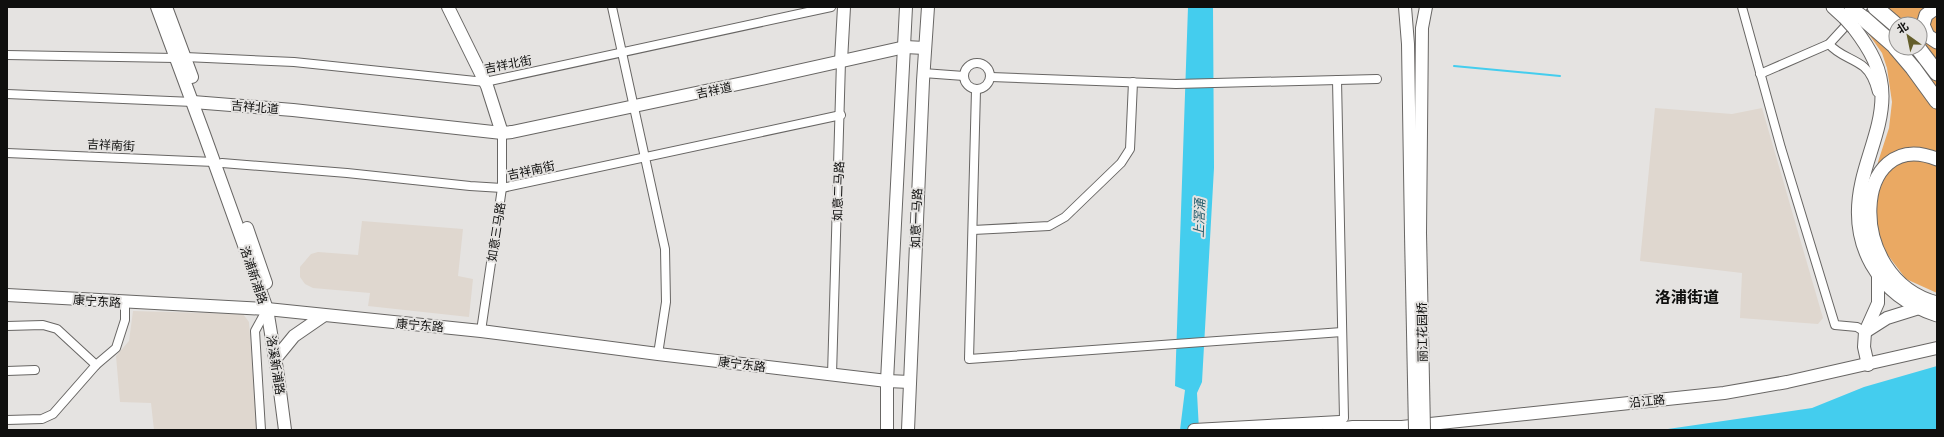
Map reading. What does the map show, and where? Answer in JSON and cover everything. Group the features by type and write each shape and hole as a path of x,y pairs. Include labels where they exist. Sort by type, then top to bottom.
{"highway":[{"path":"1875,7 1888,18"},
{"path":"1854,15 1888,42"},
{"path":"1903,56 1921,78 1937,101"},
{"path":"1924,56 1937,73"},
{"path":"1921,78 1937,110"}],"main road":[{"path":"1834,7 1854,15 1877,64 1882,89 1881,110 1862,183 1858,214 1863,244 1878,275 1895,294 1919,308 1937,315"},
{"path":"1937,7 1926,15 1923,25 1928,36 1937,42"},
{"path":"1937,159 1925,155 1914,154 1904,156 1890,163 1876,180 1869,209 1872,236 1886,266 1908,289 1937,303"}],"street":[{"name":"洛浦新浦路","path":"157,7 180,58 218,162 261,267 267,287 268,296 266,309"},
{"name":"洛浦新浦路","path":"166,7 180,58"},
{"name":"如意三马路","path":"448,7 489,81"},
{"name":"如意三马路","path":"457,7 503,115 502,188 481,331"},
{"path":"612,7 635,106 665,249 666,302 658,354"},
{"name":"吉祥北街","path":"7,55 180,58 294,62 489,81 831,7"},
{"name":"如意二马路","path":"832,374 841,115 841,61 844,7"},
{"name":"如意一马路","path":"888,430 888,381 906,7"},
{"name":"如意一马路","path":"908,430 923,73 928,7"},
{"path":"1405,7 1408,44 1416,234"},
{"path":"1416,234 1422,28 1426,7"},
{"path":"1742,7 1760,74 1835,325 1857,327 1865,332"},
{"path":"1760,74 1829,44 1854,15"},
{"path":"1829,44 1836,52 1864,67 1873,80 1881,110"},
{"name":"吉祥道","path":"502,133 523,131 905,47 925,48"},
{"path":"978,63 987,68 990,77 986,86 976,90 967,85 964,76 968,66 978,63"},
{"path":"923,73 964,76"},
{"path":"990,77 1184,84 1377,79"},
{"path":"1337,80 1344,418"},
{"path":"973,230 1049,226 1065,217 1121,164 1130,149 1133,82"},
{"path":"976,90 969,359 1342,332"},
{"name":"吉祥北道","path":"7,94 197,103 425,123 502,133"},
{"name":"吉祥南街","path":"7,153 218,162 502,188 841,115"},
{"name":"丽江花园桥","path":"1415,430 1416,234"},
{"name":"丽江花园桥","path":"1416,234 1424,430"},
{"path":"1868,365 1864,347 1865,332 1878,303 1878,275"},
{"name":"康宁东路","path":"7,295 266,309 481,331 658,354 888,381 910,382"},
{"path":"7,420 42,419 53,414 96,365 116,348 125,320 125,302"},
{"path":"1865,332 1887,318 1919,308"},
{"path":"261,430 255,332 266,309"},
{"name":"洛溪新浦路","path":"266,309 276,358 285,425"},
{"path":"276,358 294,336 323,316"},
{"path":"7,326 43,325 57,329 96,365"},
{"name":"沿江路","path":"1353,427 1402,427 1724,393 1768,386 1868,365 1937,348"},
{"path":"7,371 35,370"},
{"path":"1194,430 1341,422 1353,427"},
{"path":"1329,430 1353,427"}],"shaded area":[{"path":"1870,7 1937,7 1937,293 1906,279 1884,250 1875,222 1878,162 1889,128 1892,102 1887,68 1882,53 1868,33"},
{"path":"1655,108 1732,114 1762,108 1823,318 1818,324 1740,318 1742,273 1640,261"},
{"path":"362,221 463,229 458,276 473,279 469,317 368,306 370,293 313,288 305,284 300,277 300,267 311,254 318,252 358,255"},
{"path":"133,311 243,314 249,322 257,430 154,430 151,403 120,402 116,356 129,341"}],"water":[{"name":"上滘涌","path":"1188,7 1213,7 1214,168 1202,382 1197,393 1199,430 1180,430 1185,390 1175,386"},
{"path":"1937,366 1937,430 1661,430 1812,408 1864,387"}],"waterway":[{"path":"1454,66 1560,76"}],"district":[{"name":"洛浦街道","path":"1687,297"}]}
